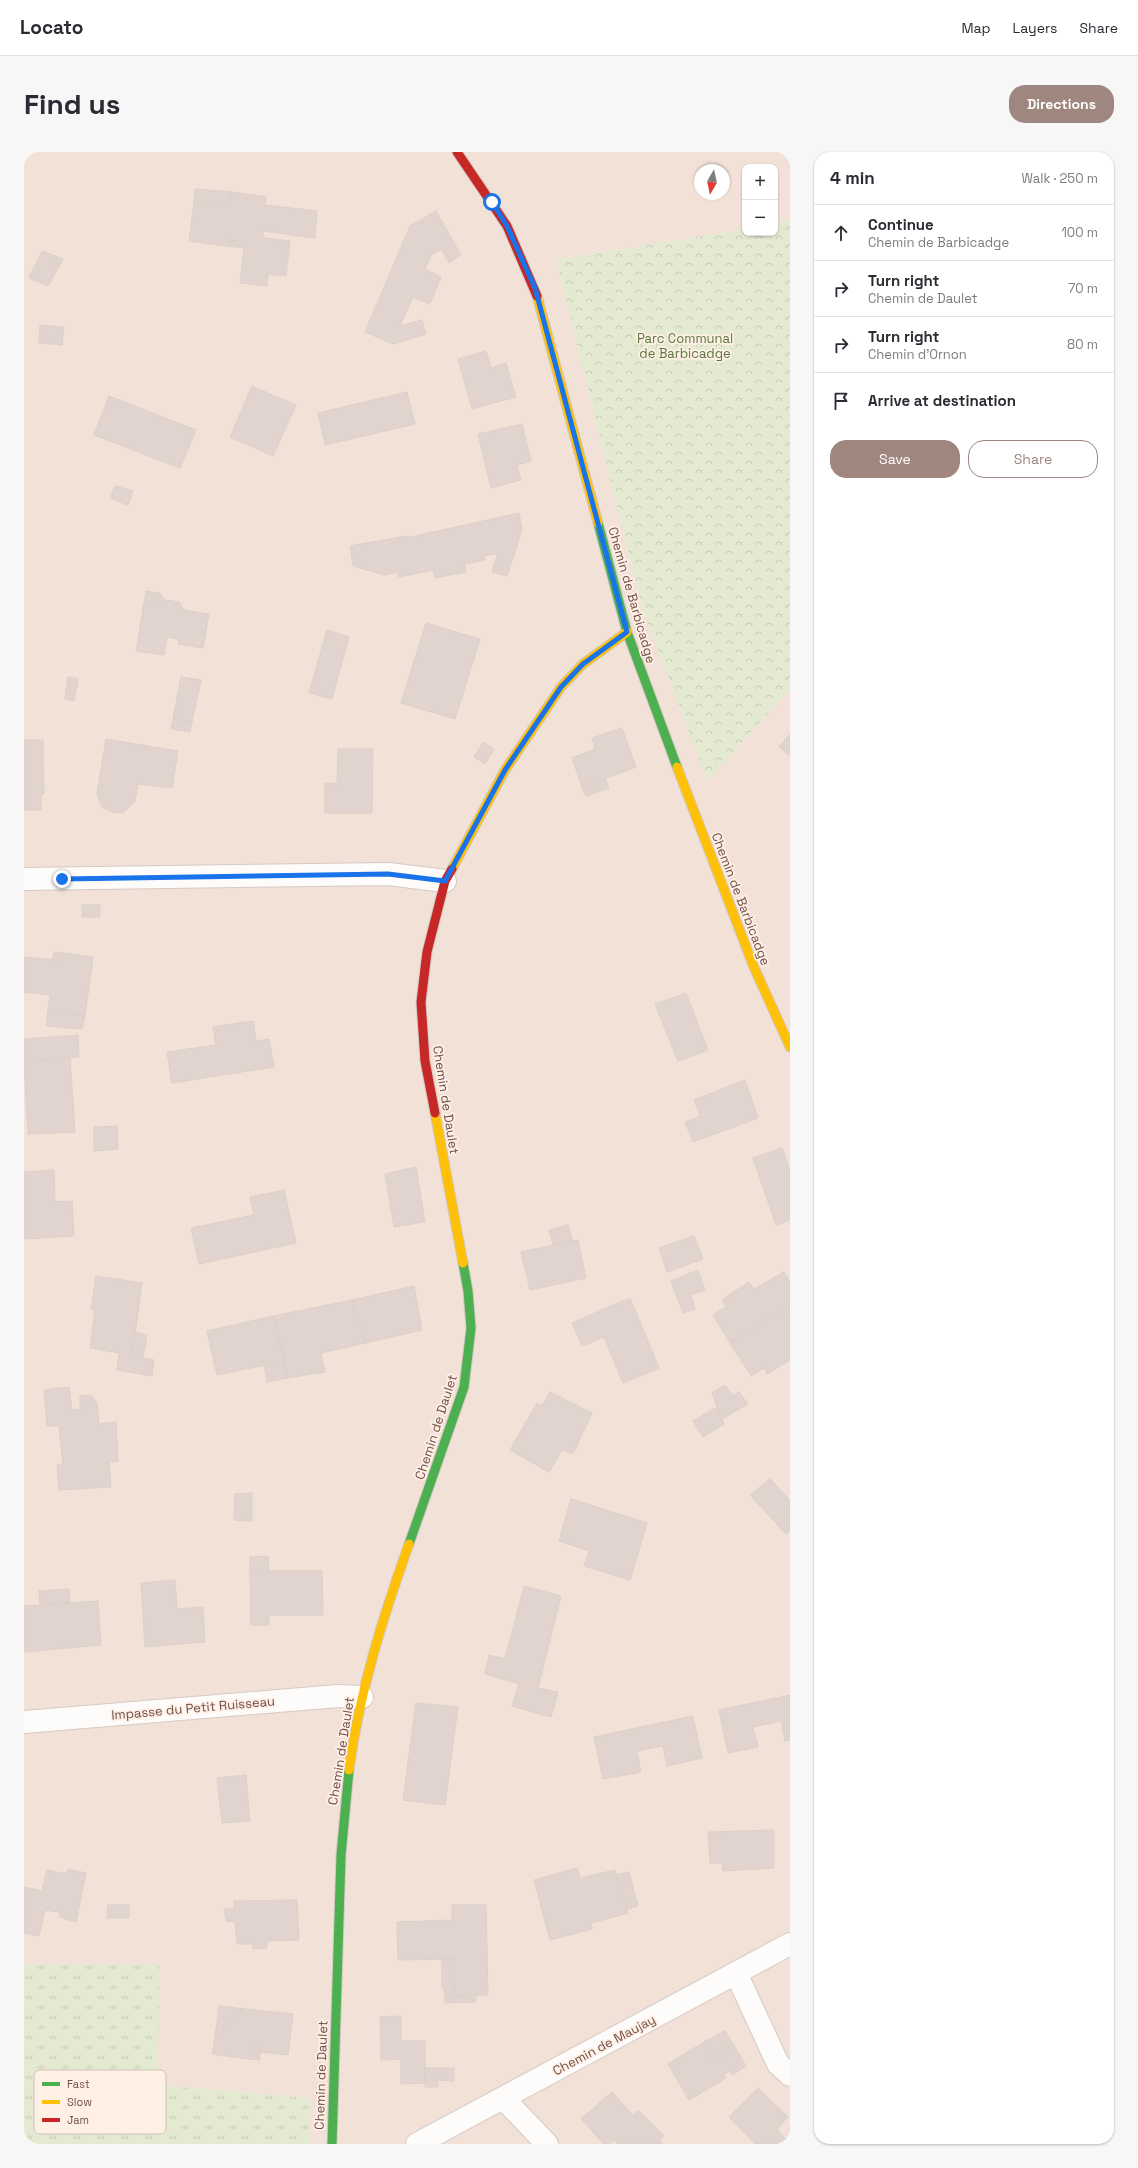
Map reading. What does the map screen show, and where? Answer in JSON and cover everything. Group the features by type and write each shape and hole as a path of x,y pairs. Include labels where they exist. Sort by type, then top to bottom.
{"street":[{"name":"Chemin de Barbicadge","path":"457,152 507,226 535,288 627,632 730,907 753,965 790,1047"},
{"name":"Chemin de Daulet","path":"332,2144 345,1807 352,1746 362,1697 384,1618 464,1387 470,1353 472,1322 468,1291 431,1102 425,1061 421,1002 427,952 445,881 505,770 561,687 583,664 627,632"},
{"path":"24,880 388,874 445,881"},
{"name":"Impasse du Petit Ruisseau","path":"24,1722 338,1696 362,1697"},
{"name":"Chemin de Maujay","path":"417,2144 504,2099 790,1944"},
{"path":"736,1973 778,2064 790,2075"},
{"path":"504,2099 547,2144"}],"shaded area":[{"path":"24,152 790,152 790,221 778,223 778,164 742,164 742,229 556,260 642,608 707,780 790,689 790,2144 309,2144 311,2098 166,2086 166,2070 157,2070 159,1965 24,1964"}],"green space":[{"name":"Parc Communal de Barbicadge","path":"790,221 790,689 707,781 642,608 556,260 742,229 742,236 778,236 778,223"},
{"path":"24,1964 160,1965 157,2070 34,2070 34,2134 166,2134 166,2086 311,2098 309,2144 24,2144"}],"building":[{"path":"195,189 232,192 230,207 194,203"},
{"path":"232,192 266,197 265,205 317,211 315,238 263,231 263,238 290,241 286,276 268,274 267,286 240,283 245,242 228,240 228,246 189,241 194,203 230,207"},
{"path":"436,211 461,255 449,263 441,249 431,255 425,269 441,277 430,304 413,297 400,326 422,320 426,334 393,344 365,332 410,226"},
{"path":"228,240 245,242 245,248 228,246"},
{"path":"42,251 63,259 48,286 29,278"},
{"path":"40,325 64,327 62,345 39,343"},
{"path":"486,351 491,368 506,363 516,397 472,409 458,359"},
{"path":"252,386 296,405 273,456 230,437"},
{"path":"407,392 415,424 325,445 318,413"},
{"path":"109,396 196,430 180,468 94,435"},
{"path":"522,424 531,461 517,465 521,480 491,488 478,434"},
{"path":"115,486 133,491 128,505 110,498"},
{"path":"519,513 522,530 507,576 492,572 498,553 484,556 485,560 464,564 466,572 435,578 433,570 399,577 398,572 384,575 353,566 350,546 406,536 406,538"},
{"path":"146,591 160,593 165,600 158,605 144,603"},
{"path":"165,600 179,602 184,610 209,614 203,648 178,644 179,639 167,637 164,655 136,651 144,603 158,605"},
{"path":"426,623 480,639 455,719 401,703"},
{"path":"327,630 349,637 332,699 309,693"},
{"path":"68,677 78,679 74,701 65,699"},
{"path":"181,677 201,680 192,722 173,719"},
{"path":"173,719 192,722 190,732 171,729"},
{"path":"622,728 636,767 582,787 572,758 595,749 592,738"},
{"path":"790,734 790,756 779,747"},
{"path":"106,739 178,751 172,788 138,784 135,801 124,812 115,813 102,807 97,793"},
{"path":"24,740 43,740 44,794 41,794 41,810 24,810"},
{"path":"483,742 494,749 485,764 474,757"},
{"path":"338,749 373,749 372,813 325,813 325,783 337,784"},
{"path":"605,778 609,788 586,796 582,787"},
{"path":"82,905 100,905 100,917 82,917"},
{"path":"54,952 64,953 62,961 52,960"},
{"path":"64,953 93,957 85,1016 48,1011 50,995 24,992 24,957 62,961"},
{"path":"686,993 708,1050 678,1061 655,1004"},
{"path":"48,1011 85,1016 82,1029 46,1026"},
{"path":"253,1021 256,1041 269,1039 274,1067 172,1083 167,1052 216,1045 213,1027"},
{"path":"78,1035 79,1057 24,1062 24,1039"},
{"path":"70,1058 75,1132 28,1134 24,1062"},
{"path":"745,1080 758,1118 693,1142 685,1122 700,1116 694,1100"},
{"path":"117,1126 118,1149 94,1151 94,1127"},
{"path":"782,1148 790,1170 790,1220 776,1225 753,1158"},
{"path":"416,1167 425,1222 394,1227 385,1174"},
{"path":"54,1170 55,1202 72,1201 74,1236 24,1239 24,1172"},
{"path":"284,1190 296,1243 199,1264 191,1228 254,1215 250,1197"},
{"path":"568,1225 573,1241 553,1245 549,1230"},
{"path":"694,1236 703,1259 667,1272 659,1248"},
{"path":"578,1240 586,1278 530,1290 521,1252"},
{"path":"698,1270 705,1290 691,1295 695,1309 683,1313 671,1281"},
{"path":"784,1272 790,1282 790,1305 730,1343 713,1315 726,1307 722,1300 749,1282 754,1289"},
{"path":"96,1276 142,1283 132,1356 154,1360 152,1376 117,1370 119,1353 90,1348 95,1310 91,1309"},
{"path":"414,1286 422,1330 365,1343 360,1322 356,1322 352,1300"},
{"path":"630,1298 659,1368 623,1383 604,1337 582,1346 572,1323"},
{"path":"352,1300 356,1322 360,1322 365,1343 321,1353 325,1372 288,1378 274,1316"},
{"path":"790,1305 790,1360 767,1374 764,1368 751,1376 730,1343"},
{"path":"274,1316 284,1361 217,1375 207,1331"},
{"path":"135,1332 147,1335 143,1358 132,1356"},
{"path":"284,1361 288,1378 267,1382 264,1365"},
{"path":"725,1385 733,1396 739,1392 748,1404 722,1419 712,1393"},
{"path":"69,1387 72,1410 80,1409 80,1396 91,1395 97,1403 99,1424 116,1422 118,1461 109,1462 111,1487 59,1490 57,1465 63,1465 59,1426 47,1426 44,1390"},
{"path":"550,1392 592,1413 573,1454 562,1450 549,1472 510,1450 537,1403 542,1406"},
{"path":"717,1407 724,1424 703,1437 693,1421"},
{"path":"770,1479 790,1500 790,1531 786,1534 750,1495"},
{"path":"252,1493 252,1521 234,1520 235,1494"},
{"path":"571,1499 647,1523 630,1580 584,1566 589,1551 559,1541"},
{"path":"268,1556 269,1571 250,1571 250,1557"},
{"path":"250,1571 322,1571 323,1615 269,1615 269,1625 251,1625"},
{"path":"175,1580 177,1609 203,1607 205,1642 145,1647 141,1583"},
{"path":"524,1586 561,1596 538,1688 558,1692 551,1717 512,1706 519,1684 485,1674 489,1655 505,1659"},
{"path":"69,1589 70,1603 40,1605 39,1591"},
{"path":"98,1601 101,1645 24,1652 24,1606"},
{"path":"790,1695 790,1740 785,1741 781,1721 753,1727 758,1747 728,1753 719,1710"},
{"path":"416,1703 458,1707 445,1805 403,1800"},
{"path":"693,1716 702,1758 667,1766 663,1746 637,1751 641,1772 603,1779 594,1737"},
{"path":"246,1775 250,1821 222,1823 217,1778"},
{"path":"774,1830 774,1868 723,1871 722,1863 710,1863 708,1832"},
{"path":"577,1868 580,1878 615,1870 628,1913 591,1923 592,1929 550,1940 534,1880"},
{"path":"68,1869 86,1873 76,1922 59,1917 60,1912 45,1910 39,1936 24,1933 24,1887 42,1891 47,1870 66,1874"},
{"path":"629,1872 638,1906 627,1909 616,1875"},
{"path":"297,1900 299,1940 267,1941 267,1948 253,1949 252,1944 237,1944 235,1922 226,1921 224,1909 234,1909 234,1901"},
{"path":"108,1905 129,1905 129,1918 107,1918"},
{"path":"452,1905 486,1905 488,1995 454,1996 453,1959 398,1960 397,1922 452,1920"},
{"path":"453,1959 454,1996 476,1995 476,2002 445,2003 445,1991 442,1988 442,1960"},
{"path":"219,2006 245,2009 225,2022 222,2038 215,2037"},
{"path":"245,2009 293,2014 288,2055 260,2052 257,2047 251,2046 248,2059 212,2054 215,2037 222,2038 225,2022"},
{"path":"401,2016 401,2041 425,2041 425,2083 401,2084 401,2059 381,2060 380,2017"},
{"path":"725,2031 733,2044 720,2053 723,2059 716,2063 704,2042"},
{"path":"704,2042 716,2063 723,2059 720,2053 733,2044 746,2066 732,2075 730,2071 724,2075 726,2078 689,2100 668,2064"},
{"path":"251,2046 257,2047 260,2052 260,2060 248,2059"},
{"path":"425,2068 454,2068 454,2081 438,2080 438,2087 425,2087"},
{"path":"758,2088 788,2117 777,2129 790,2144 755,2144 729,2117"},
{"path":"612,2092 633,2115 638,2110 664,2136 659,2140 663,2144 618,2144 614,2140 609,2144 604,2144 581,2119"}],"traffic: fast":[{"path":"598,523 627,632 677,767"},
{"path":"409,1544 464,1387 471,1328 468,1291 463,1263"},
{"path":"332,2144 341,1855 349,1770"}],"traffic: slow":[{"path":"537,296 598,523"},
{"path":"452,869 505,770 561,687 583,664 627,632"},
{"path":"677,767 753,965 790,1047"},
{"path":"435,1113 463,1263"},
{"path":"349,1770 359,1712 373,1656 381,1627 409,1544"}],"traffic: jam":[{"path":"457,152 507,226 537,296"},
{"path":"435,1113 425,1061 421,1002 427,952 445,881 452,869"}],"route":[{"path":"62,879 388,874 445,881 505,770 561,687 583,664 627,632 535,288 507,226 492,202"}]}
